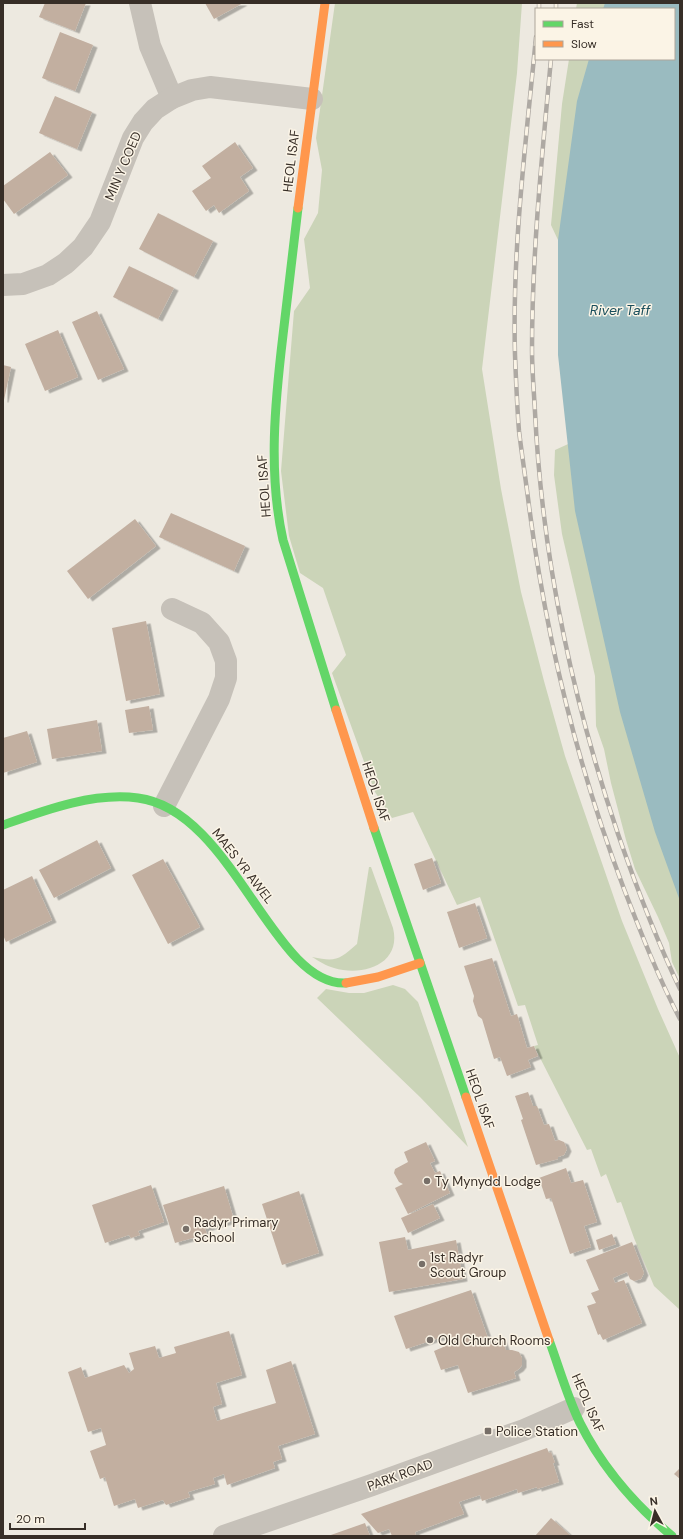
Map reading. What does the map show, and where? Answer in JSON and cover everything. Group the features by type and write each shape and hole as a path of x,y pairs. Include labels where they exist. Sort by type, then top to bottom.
{"main road":[{"name":"HEOL ISAF","path":"325,3 293,250 276,411 275,482 278,518 283,540 317,652 373,825 550,1343 574,1408 590,1441 612,1475 643,1509 672,1536"},
{"name":"MAES YR AWEL","path":"3,825 23,817 67,805 106,798 139,798 164,806 189,821 212,844 241,882 290,952 304,965 320,976 336,982 354,982 420,963"}],"street":[{"path":"140,3 150,46 172,98"},
{"name":"MIN Y COED","path":"3,285 23,284 48,275 66,263 83,246 100,222 133,138 143,122 155,109 172,98 192,90 210,87 312,99"},
{"path":"164,806 219,699 226,678 226,661 219,642 202,623 172,609"},
{"name":"PARK ROAD","path":"224,1536 372,1485 524,1430 574,1408"}],"green space":[{"path":"335,3 522,3 517,73 482,369 501,489 521,592 565,756 622,921 680,1058 680,1310 654,1286 621,1202 617,1203 606,1174 601,1177 591,1149 587,1150 534,1046 538,1045 525,1005 518,1006 480,897 457,905 413,812 392,818 375,792 332,673 346,655 323,588 300,573 289,536 281,471 294,311 310,288 304,239 318,213 322,170 316,138"},
{"path":"577,3 622,3 620,8 576,8"},
{"path":"569,60 606,60 572,225 558,240 551,225 562,104"},
{"path":"577,440 680,879 680,979 672,962 669,943 635,869 611,783 604,749 596,726 595,676 562,534 554,475 555,450"},
{"path":"369,867 371,867 393,928 394,940 392,951 386,959 378,965 368,969 357,971 328,966 312,957 327,959 337,958 357,944"},
{"path":"393,985 405,989 418,1002 468,1147 420,1097 317,998 326,989 349,993 364,993"}],"water":[{"name":"River Taff","path":"605,3 680,3 680,901 655,832 620,712 575,511 558,355 558,240 577,101 589,60 675,60 675,8 603,8"}],"building":[{"path":"45,3 86,3 75,31 39,17"},
{"path":"205,3 243,3 214,19"},
{"path":"60,32 93,45 75,91 42,78"},
{"path":"55,96 92,112 77,149 39,133"},
{"path":"235,142 253,168 240,177 249,191 219,213 214,205 206,211 192,191 211,178 202,166"},
{"path":"50,152 68,175 14,214 3,199 3,186"},
{"path":"158,213 213,241 194,277 139,249"},
{"path":"129,266 174,288 158,319 113,297"},
{"path":"97,311 124,369 98,380 72,322"},
{"path":"58,330 78,377 45,391 25,344"},
{"path":"3,365 11,367 4,400 3,400"},
{"path":"171,513 245,546 234,571 159,537"},
{"path":"135,519 156,546 88,599 67,571"},
{"path":"146,621 160,694 126,701 112,628"},
{"path":"149,706 153,730 129,733 125,710"},
{"path":"97,720 102,751 52,759 47,729"},
{"path":"27,731 37,762 3,773 3,738"},
{"path":"97,840 111,868 54,898 39,870"},
{"path":"432,858 441,883 423,890 414,864"},
{"path":"163,859 200,927 168,944 132,875"},
{"path":"32,876 52,920 6,942 3,935 3,890"},
{"path":"475,903 487,938 459,948 447,912"},
{"path":"492,958 511,1016 517,1014 527,1048 534,1046 538,1056 528,1060 531,1067 507,1076 500,1057 494,1059 482,1019 478,1016 473,1001 474,996 464,966"},
{"path":"528,1092 533,1106 537,1106 544,1125 549,1124 555,1141 559,1140 564,1142 567,1149 564,1155 558,1157 558,1159 536,1165 521,1120 523,1119 515,1096"},
{"path":"426,1142 435,1161 430,1163 435,1173 440,1171 450,1193 408,1214 395,1188 403,1184 399,1182 394,1173 395,1169 408,1162 404,1152"},
{"path":"566,1168 571,1183 583,1180 597,1222 584,1226 591,1247 570,1254 551,1198 546,1199 539,1178"},
{"path":"151,1185 164,1222 138,1231 140,1235 131,1238 129,1235 105,1243 92,1205"},
{"path":"224,1186 234,1220 205,1229 207,1234 175,1243 163,1205"},
{"path":"299,1191 319,1253 282,1265 262,1204"},
{"path":"433,1204 440,1218 408,1233 401,1218"},
{"path":"612,1234 616,1244 599,1250 596,1240"},
{"name":"1st Radyr Scout Group","path":"405,1237 408,1250 456,1240 463,1279 389,1292 379,1242"},
{"path":"632,1242 644,1273 641,1279 634,1281 630,1279 627,1272 613,1278 615,1283 624,1280 642,1323 603,1340 600,1334 598,1335 587,1306 596,1303 591,1293 599,1290 586,1260"},
{"path":"471,1290 490,1344 502,1339 506,1350 519,1352 522,1358 522,1365 514,1372 516,1378 468,1393 458,1365 441,1370 434,1351 448,1345 445,1336 406,1349 394,1316"},
{"path":"229,1331 242,1375 216,1383 222,1404 213,1407 217,1421 276,1403 266,1370 291,1361 315,1434 278,1446 282,1459 273,1462 275,1468 227,1485 224,1474 213,1478 215,1484 188,1492 190,1497 166,1505 163,1500 138,1508 135,1499 114,1506 105,1477 100,1479 90,1451 106,1445 101,1428 88,1432 68,1372 81,1367 85,1378 124,1365 129,1373 134,1369 129,1353 155,1346 159,1358 176,1353 174,1347"},
{"path":"547,1448 549,1453 551,1452 555,1463 553,1463 559,1482 518,1493 517,1489 482,1501 480,1495 459,1502 464,1514 415,1532 416,1536 392,1536 389,1529 378,1533 361,1514"},
{"path":"680,1468 680,1479 674,1474"},
{"path":"551,1518 571,1536 535,1536"},
{"path":"365,1523 370,1536 328,1536"}],"railway":[{"path":"539,3 539,8"},
{"path":"556,3 556,8"},
{"path":"535,47 518,235 515,355 519,431 536,555 544,604 565,700 592,795 624,889 657,971 680,1019"},
{"path":"551,60 538,204 532,314 533,381 544,520 552,573 573,679 602,783 639,893 680,989"}],"traffic: fast":[{"path":"298,208 278,386 274,438 274,463 278,515 283,540 336,710"},
{"path":"3,825 52,808 87,800 104,798 138,798 171,810 200,833 226,863 273,929 296,957 320,977 346,983"},
{"path":"374,828 466,1097"},
{"path":"549,1340 575,1413 598,1455 632,1498 672,1536"}],"traffic: slow":[{"path":"298,208 325,3"},
{"path":"336,710 374,828"},
{"path":"346,983 378,977 420,963"},
{"path":"466,1097 549,1340"}],"place":[{"name":"Ty Mynydd Lodge","path":"427,1181"},
{"name":"Radyr Primary School","path":"186,1229"},
{"name":"1st Radyr Scout Group","path":"422,1264"},
{"name":"Old Church Rooms","path":"430,1340"},
{"name":"Police Station","path":"488,1431"}]}
